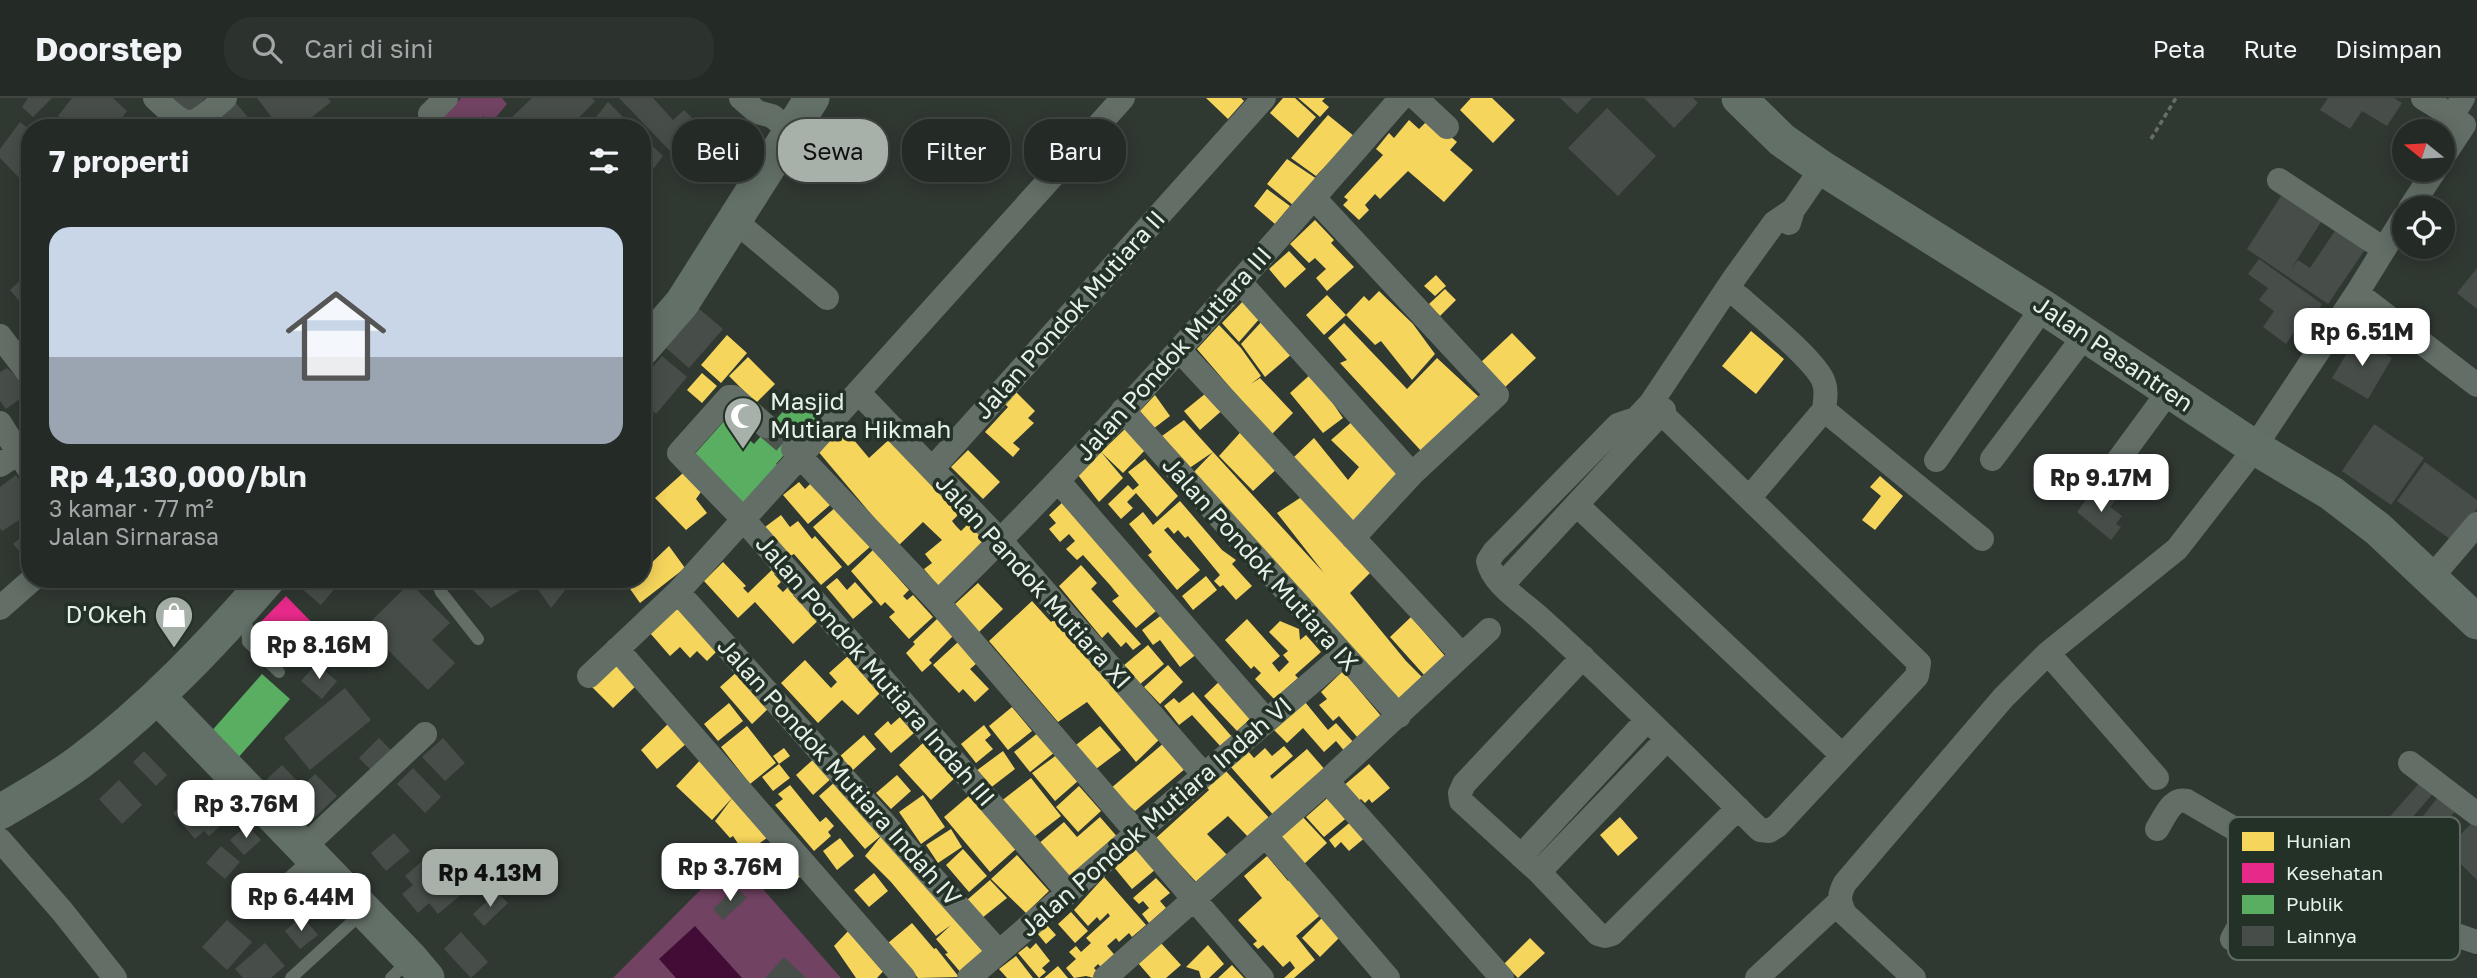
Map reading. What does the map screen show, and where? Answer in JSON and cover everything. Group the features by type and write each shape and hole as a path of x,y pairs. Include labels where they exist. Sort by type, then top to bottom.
{"main road":[{"path":"651,339 682,303 734,220 775,115 813,98"},
{"name":"Jalan Pasantren","path":"1752,103 1782,140 1822,168 2043,307 2254,447 2331,494 2378,529 2477,622"},
{"path":"0,812 80,762 158,697 260,588"},
{"path":"158,697 363,911 410,972"}],"street":[{"path":"155,98 177,119"},
{"path":"201,119 225,98"},
{"path":"741,98 757,111 775,115"},
{"path":"589,676 678,592 743,519 796,452 858,392 1123,98"},
{"name":"Jalan Pondok Mutiara II","path":"932,469 1264,98"},
{"name":"Jalan Pondok Mutiara III","path":"938,602 1059,482 1180,351 1401,98"},
{"path":"1416,98 1447,127"},
{"path":"2423,98 2464,118 2455,135"},
{"path":"1503,584 1578,506 1657,408 1740,287 1787,231 1793,210 1822,168"},
{"path":"2279,180 2384,249"},
{"path":"1314,198 1497,395 1412,474 1353,538"},
{"path":"734,220 827,298"},
{"path":"1914,978 1845,914 1839,902 1839,895 1845,883 2003,698 2048,653 2177,549 2254,447 2392,236"},
{"path":"1240,282 1412,474"},
{"path":"1740,287 1819,373 1824,380 1826,392 1824,410 1749,498"},
{"path":"2357,293 2476,381"},
{"path":"1936,460 2043,307"},
{"path":"1992,459 2085,335"},
{"path":"3,348 21,365"},
{"path":"1180,351 1462,655"},
{"path":"2103,481 2169,391"},
{"name":"Jalan Pandok Mutiara XI","path":"858,392 1001,541 1204,775"},
{"name":"Jalan Pondok Mutiara Indah III","path":"766,426 733,397 729,397 679,453 743,519 1068,892"},
{"path":"1657,408 1919,663 1917,676 1777,826 1769,831 1760,830 1490,570 1488,561 1494,552 1618,425 1657,408"},
{"name":"Jalan Pondok Mutiara IX","path":"1123,410 1342,656 1399,716"},
{"path":"1824,410 1982,539"},
{"path":"0,422 16,463"},
{"path":"796,452 938,602 1262,978"},
{"path":"1059,482 1267,721"},
{"path":"1578,506 1842,755"},
{"path":"2431,578 2477,524"},
{"path":"0,608 23,588"},
{"name":"Jalan Pondok Mutiara Indah IV","path":"678,592 999,952"},
{"path":"1120,973 1194,901 1399,716 1489,630"},
{"path":"617,649 904,978"},
{"path":"2048,653 2157,778"},
{"name":"Jalan Pondok Mutiara Indah VI","path":"969,978 1342,656"},
{"path":"1583,657 1464,784 1460,793 1461,801 1530,864 1598,934 1605,936 1612,934 1738,808"},
{"path":"1530,864 1647,720"},
{"path":"307,853 425,734"},
{"path":"1530,864 1667,739"},
{"path":"2410,763 2477,814"},
{"path":"1328,781 1502,978"},
{"path":"2157,829 2175,802 2180,799 2187,800 2228,824"},
{"path":"1266,836 1388,978"},
{"path":"0,840 62,911 115,978"},
{"path":"1757,978 1839,902"},
{"path":"2460,936 2477,942"}],"lane":[{"path":"439,588 478,639"},
{"path":"236,616 247,626 248,642 279,672"},
{"path":"276,889 307,853"},
{"path":"291,978 363,911"}],"path":[{"path":"2151,139 2176,98"}],"shaded area":[{"path":"461,98 502,98 507,104 494,119 483,116 480,119 440,119"},
{"path":"734,856 841,978 613,978"},
{"path":"695,926 742,978 676,978 659,959"}],"building: Hunian":[{"path":"1206,98 1241,98 1244,101 1228,119"},
{"path":"1283,98 1295,98 1316,117 1298,138 1270,113"},
{"path":"1298,98 1325,98 1322,101 1329,107 1320,117"},
{"path":"1471,98 1492,98 1515,120 1493,143 1460,110"},
{"path":"1328,115 1354,136 1316,176 1291,158"},
{"path":"1409,120 1419,129 1425,123 1443,130 1457,142 1450,150 1473,170 1444,202 1408,171 1380,199 1375,194 1365,205 1369,210 1359,220 1343,205 1348,200 1344,197 1383,155 1376,149 1389,133 1394,138"},
{"path":"1287,159 1317,179 1293,205 1267,184"},
{"path":"1267,189 1290,206 1275,224 1254,206"},
{"path":"1315,220 1334,240 1331,243 1354,267 1327,291 1316,278 1326,269 1315,258 1309,263 1290,244"},
{"path":"1289,251 1306,269 1285,288 1269,269"},
{"path":"1436,275 1446,286 1435,296 1424,286"},
{"path":"1445,289 1456,300 1440,316 1429,304"},
{"path":"1379,291 1413,324 1435,354 1412,380 1381,341 1375,345 1346,315 1364,296 1369,301"},
{"path":"1327,295 1346,315 1324,335 1306,315"},
{"path":"1245,299 1261,317 1239,342 1222,323"},
{"path":"1264,319 1293,353 1265,377 1241,344"},
{"path":"1344,323 1407,389 1437,358 1479,397 1423,453 1340,363 1347,360 1328,338"},
{"path":"1219,325 1241,348 1261,376 1251,384 1260,378 1293,413 1271,435 1197,349"},
{"path":"1751,331 1784,359 1756,394 1722,366"},
{"path":"1512,333 1536,358 1503,389 1479,364"},
{"path":"727,335 747,353 721,383 701,365"},
{"path":"748,357 775,384 756,403 729,376"},
{"path":"702,373 717,386 702,403 687,390"},
{"path":"1312,373 1343,418 1323,433 1290,393"},
{"path":"1211,389 1226,407 1200,430 1184,411"},
{"path":"1014,390 1035,411 1028,418 1034,423 1013,443 1020,449 1013,457 985,432 1008,407 1003,402"},
{"path":"1155,395 1170,416 1153,429 1140,411"},
{"path":"1184,420 1213,452 1188,469 1162,436"},
{"path":"1354,420 1399,474 1351,525 1293,458 1314,438 1348,480 1359,467 1331,440"},
{"path":"1247,425 1281,465 1253,491 1219,456"},
{"path":"843,427 869,458 894,435 960,513 952,521 956,526 961,531 971,521 988,538 939,587 924,569 932,563 925,554 942,540 923,522 898,546 817,450"},
{"path":"1126,428 1147,448 1123,473 1101,452"},
{"path":"968,450 1000,482 983,499 951,467"},
{"path":"1101,452 1123,478 1099,502 1078,475"},
{"path":"1213,452 1324,573 1277,513 1303,496 1371,572 1350,593 1425,680 1402,702 1192,474"},
{"path":"1145,459 1178,496 1157,517 1136,493 1127,502 1133,508 1121,519 1108,504 1128,485 1133,490 1139,485 1128,472"},
{"path":"683,473 703,489 696,499 707,513 686,530 655,498"},
{"path":"1880,476 1903,496 1875,530 1862,520 1881,496 1870,487"},
{"path":"799,482 805,489 811,483 830,505 808,524 783,495"},
{"path":"1065,500 1156,611 1136,628 1112,601 1119,596 1110,585 1083,555 1077,560 1066,549 1075,541 1069,534 1060,542 1049,529 1056,523 1049,515"},
{"path":"1180,501 1222,550 1236,560 1232,564 1252,586 1236,600 1223,585 1220,587 1214,581 1220,575 1188,536 1185,538 1178,530 1174,534 1168,527 1164,530 1200,570 1177,590 1148,555 1152,552 1129,524 1143,512 1153,525"},
{"path":"837,506 871,546 848,566 813,527"},
{"path":"781,515 790,527 798,521 812,539 815,536 842,567 821,585 794,554 788,557 765,527"},
{"path":"669,546 685,568 640,603 629,588 651,588 651,563"},
{"path":"873,550 909,590 903,596 907,600 913,595 933,617 909,639 889,617 895,612 885,602 881,606 851,571"},
{"path":"723,562 746,586 743,588 748,593 776,566 779,569 774,574 781,582 777,586 783,592 792,583 798,590 793,595 800,603 822,617 793,644 755,602 738,618 704,581"},
{"path":"1081,565 1097,583 1091,589 1141,644 1133,650 1126,642 1121,647 1108,632 1102,638 1059,586"},
{"path":"1206,576 1217,590 1193,610 1182,596"},
{"path":"837,578 847,590 855,582 873,602 853,619 826,587"},
{"path":"978,583 1003,609 979,632 954,605"},
{"path":"684,600 718,650 707,661 697,651 690,658 680,647 670,656 650,633"},
{"path":"1032,601 1051,622 1060,615 1163,736 1136,762 1087,702 1058,722 989,641"},
{"path":"1164,613 1202,650 1180,667 1160,640 1153,645 1142,630"},
{"path":"1411,617 1445,656 1425,676 1390,637"},
{"path":"937,619 953,636 929,660 932,663 922,672 906,653 915,644 913,642"},
{"path":"1247,619 1280,656 1272,663 1279,672 1289,662 1283,655 1288,651 1269,632 1280,621 1299,629 1300,640 1306,635 1321,652 1295,675 1298,678 1274,699 1255,679 1261,673 1254,666 1251,669 1225,640"},
{"path":"958,642 977,663 970,669 989,689 975,702 963,689 959,693 933,665"},
{"path":"1148,645 1164,664 1139,685 1123,666"},
{"path":"848,656 882,691 858,715 842,700 818,723 781,683 805,660 831,688 837,682 829,673"},
{"path":"620,660 638,684 613,708 592,687"},
{"path":"1168,665 1183,682 1160,704 1144,687"},
{"path":"739,670 771,706 752,724 720,687"},
{"path":"1343,671 1381,716 1358,738 1339,716 1333,721 1319,705 1327,699 1321,692"},
{"path":"1223,678 1252,717 1237,731 1204,696"},
{"path":"1193,692 1233,738 1222,748 1192,715 1179,725 1164,706 1174,698 1179,703"},
{"path":"1305,702 1328,730 1336,723 1355,744 1346,753 1336,741 1324,752 1303,728 1287,743 1274,730"},
{"path":"729,703 743,721 718,741 704,724"},
{"path":"1012,707 1032,731 1008,750 989,726"},
{"path":"900,717 914,733 891,753 874,734 888,721 891,725"},
{"path":"669,723 687,743 657,769 641,750"},
{"path":"984,725 991,735 985,740 993,749 976,763 961,744"},
{"path":"747,726 776,763 750,784 721,747"},
{"path":"1100,726 1121,750 1096,769 1076,745"},
{"path":"1039,732 1055,752 1030,772 1014,752"},
{"path":"864,735 876,749 852,771 839,757"},
{"path":"925,741 957,776 931,800 899,765"},
{"path":"1165,742 1186,768 1135,811 1110,789"},
{"path":"1284,746 1293,756 1270,776 1272,779 1307,749 1327,772 1275,817 1230,766 1247,750 1254,758 1265,748 1272,756"},
{"path":"784,748 790,756 779,764 773,756"},
{"path":"1003,751 1015,769 989,789 976,771"},
{"path":"1058,754 1078,781 1055,801 1032,773"},
{"path":"817,756 834,776 813,795 796,775"},
{"path":"703,757 771,835 745,854 733,836 730,838 715,821 733,797 712,820 676,786"},
{"path":"779,764 790,778 773,791 762,777"},
{"path":"1369,764 1390,788 1372,803 1369,799 1365,803 1361,799 1356,803 1342,787"},
{"path":"1224,769 1272,821 1252,841 1228,816 1207,834 1228,856 1198,884 1156,838 1209,790 1206,786"},
{"path":"897,775 911,791 891,809 876,793"},
{"path":"1031,778 1061,816 1030,840 1000,802"},
{"path":"836,781 882,835 865,849 819,796"},
{"path":"790,785 820,822 826,817 834,826 828,832 831,836 814,851 775,805 783,799 778,794"},
{"path":"1079,786 1101,811 1078,832 1056,807"},
{"path":"971,794 1017,848 990,872 944,817"},
{"path":"1332,794 1350,815 1324,837 1306,817"},
{"path":"923,795 945,827 921,844 899,812"},
{"path":"1300,814 1327,843 1303,865 1277,836"},
{"path":"1100,817 1120,840 1070,883 1037,845 1064,822 1077,837"},
{"path":"1620,817 1638,838 1618,856 1600,835"},
{"path":"1354,819 1367,836 1349,851 1341,842 1335,848 1329,840"},
{"path":"951,829 962,847 938,863 926,845"},
{"path":"882,835 986,953 962,974 936,939 951,925 936,936 891,882 865,856"},
{"path":"840,838 854,856 837,870 823,851"},
{"path":"783,846 807,871 785,889 765,866"},
{"path":"1136,846 1156,869 1132,889 1113,866"},
{"path":"963,849 987,876 969,892 946,865"},
{"path":"1017,855 1049,891 1026,913 991,879"},
{"path":"1267,856 1288,881 1293,877 1324,912 1296,936 1315,960 1294,978 1284,978 1295,968 1290,961 1283,967 1263,945 1258,949 1253,944 1257,941 1238,920 1262,898 1244,876"},
{"path":"874,873 888,891 869,907 854,890"},
{"path":"1104,877 1146,925 1132,937 1129,933 1119,942 1116,938 1107,946 1118,959 1102,968 1098,964 1094,968 1099,974 1094,978 1074,978 1066,968 1076,959 1069,952 1076,946 1081,952 1091,943 1086,938 1110,916 1108,913 1100,921 1097,917 1088,926 1074,910"},
{"path":"1156,878 1170,893 1160,901 1166,908 1149,923 1142,914 1149,908 1143,901 1139,904 1133,898"},
{"path":"990,880 1007,898 982,918 967,900"},
{"path":"1071,912 1088,931 1075,943 1058,924"},
{"path":"1324,916 1342,935 1320,957 1302,938"},
{"path":"912,923 959,977 918,978 888,943"},
{"path":"1047,925 1056,935 1046,944 1037,933"},
{"path":"852,927 887,967 877,978 856,978 834,946"},
{"path":"1530,938 1545,953 1518,978 1504,964"},
{"path":"1160,942 1181,965 1166,978 1151,978 1138,963"},
{"path":"1036,943 1050,961 1042,968 1046,972 1039,978 1018,953 1027,946 1030,949"},
{"path":"1208,945 1224,964 1209,978 1201,978 1199,971 1186,967"},
{"path":"1016,956 1033,978 1007,978 999,969"},
{"path":"1232,965 1244,978 1218,978"},
{"path":"1058,966 1068,978 1044,978"}],"building: Kesehatan":[{"path":"286,596 326,637 313,650 298,636 280,655 254,629"}],"building: Publik":[{"name":"Masjid Mutiara Hikmah","path":"795,398 817,418 776,464 779,467 745,504 693,456 726,419 754,444"},
{"path":"262,674 290,699 237,759 209,734"}],"building: Lainnya":[{"path":"28,98 52,98 33,117 22,107"},
{"path":"72,98 113,98 127,111 121,119 60,119 58,116"},
{"path":"172,98 205,98 192,114"},
{"path":"257,98 328,98 331,102 309,119 273,119"},
{"path":"532,98 592,98 595,101 578,119 512,117"},
{"path":"619,98 653,98 672,119 672,153 651,131 651,119 639,119"},
{"path":"1560,98 1592,98 1577,114"},
{"path":"1644,98 1693,98 1698,103 1674,128"},
{"path":"2328,98 2394,98 2402,103 2387,126 2362,111 2350,129 2320,110"},
{"path":"608,102 625,119 595,119"},
{"path":"236,103 249,119 219,119"},
{"path":"1607,108 1656,156 1618,196 1568,148"},
{"path":"684,110 693,119 674,119"},
{"path":"20,122 21,180 0,158 0,149"},
{"path":"651,145 663,156 651,172"},
{"path":"2281,196 2321,222 2291,269 2298,260 2310,268 2337,228 2366,248 2328,304 2247,249"},
{"path":"2259,259 2322,304 2304,330 2298,326 2286,344 2263,327 2274,311 2259,300 2268,288 2248,274"},
{"path":"2477,268 2477,309 2457,293"},
{"path":"21,280 21,303 10,290"},
{"path":"698,308 723,329 689,368 665,347"},
{"path":"2356,338 2392,358 2368,399 2332,378"},
{"path":"662,356 687,377 656,414 651,410 651,369"},
{"path":"7,368 21,380 21,398 6,409 0,401 0,372"},
{"path":"2374,424 2424,458 2391,505 2342,471"},
{"path":"2425,462 2477,500 2477,509 2454,542 2397,501"},
{"path":"16,475 21,482 21,519 2,531 0,528 0,487"},
{"path":"2100,490 2115,501 2110,507 2122,516 2116,524 2121,527 2111,540 2077,512 2088,497 2092,500"},
{"path":"21,537 21,553 13,544"},
{"path":"301,588 335,588 321,605"},
{"path":"405,588 415,588 450,623 432,640 455,663 428,690 365,627"},
{"path":"471,588 524,588 491,608"},
{"path":"537,588 567,588 551,608"},
{"path":"316,664 337,681 322,699 301,681"},
{"path":"345,688 371,720 310,770 284,738"},
{"path":"379,738 393,752 373,772 359,758"},
{"path":"443,738 465,763 445,781 422,757"},
{"path":"144,751 167,775 156,786 133,762"},
{"path":"282,765 302,786 315,774 337,796 300,832 292,823 298,816 285,802 288,800 267,779"},
{"path":"413,768 441,797 425,813 397,784"},
{"path":"2423,779 2436,790 2413,817 2390,817"},
{"path":"119,780 142,805 122,824 99,799"},
{"path":"204,786 218,803 200,819 206,826 222,811 228,819 209,836 204,831 195,839 173,813"},
{"path":"2442,792 2459,806 2450,817 2422,817"},
{"path":"2477,818 2477,880 2460,863 2460,835"},
{"path":"247,825 261,840 244,855 230,840"},
{"path":"394,833 410,851 386,871 371,853"},
{"path":"221,846 240,862 225,879 206,863"},
{"path":"429,855 463,893 438,914 429,903 418,913 402,894 413,885 405,876"},
{"path":"736,887 747,898 723,920 713,909"},
{"path":"497,892 508,903 484,926 473,914"},
{"path":"302,916 318,935 300,949 285,931"},
{"path":"227,920 252,942 227,970 202,947"},
{"path":"461,932 488,962 471,978 444,949"},
{"path":"265,943 285,966 271,978 243,978 235,969"},
{"path":"784,957 806,978 765,978"}],"tunnel":[{"path":"766,426 793,449"}],"place":[{"name":"Masjid Mutiara Hikmah","path":"743,450"},
{"name":"D'Okeh","path":"174,649"}]}
